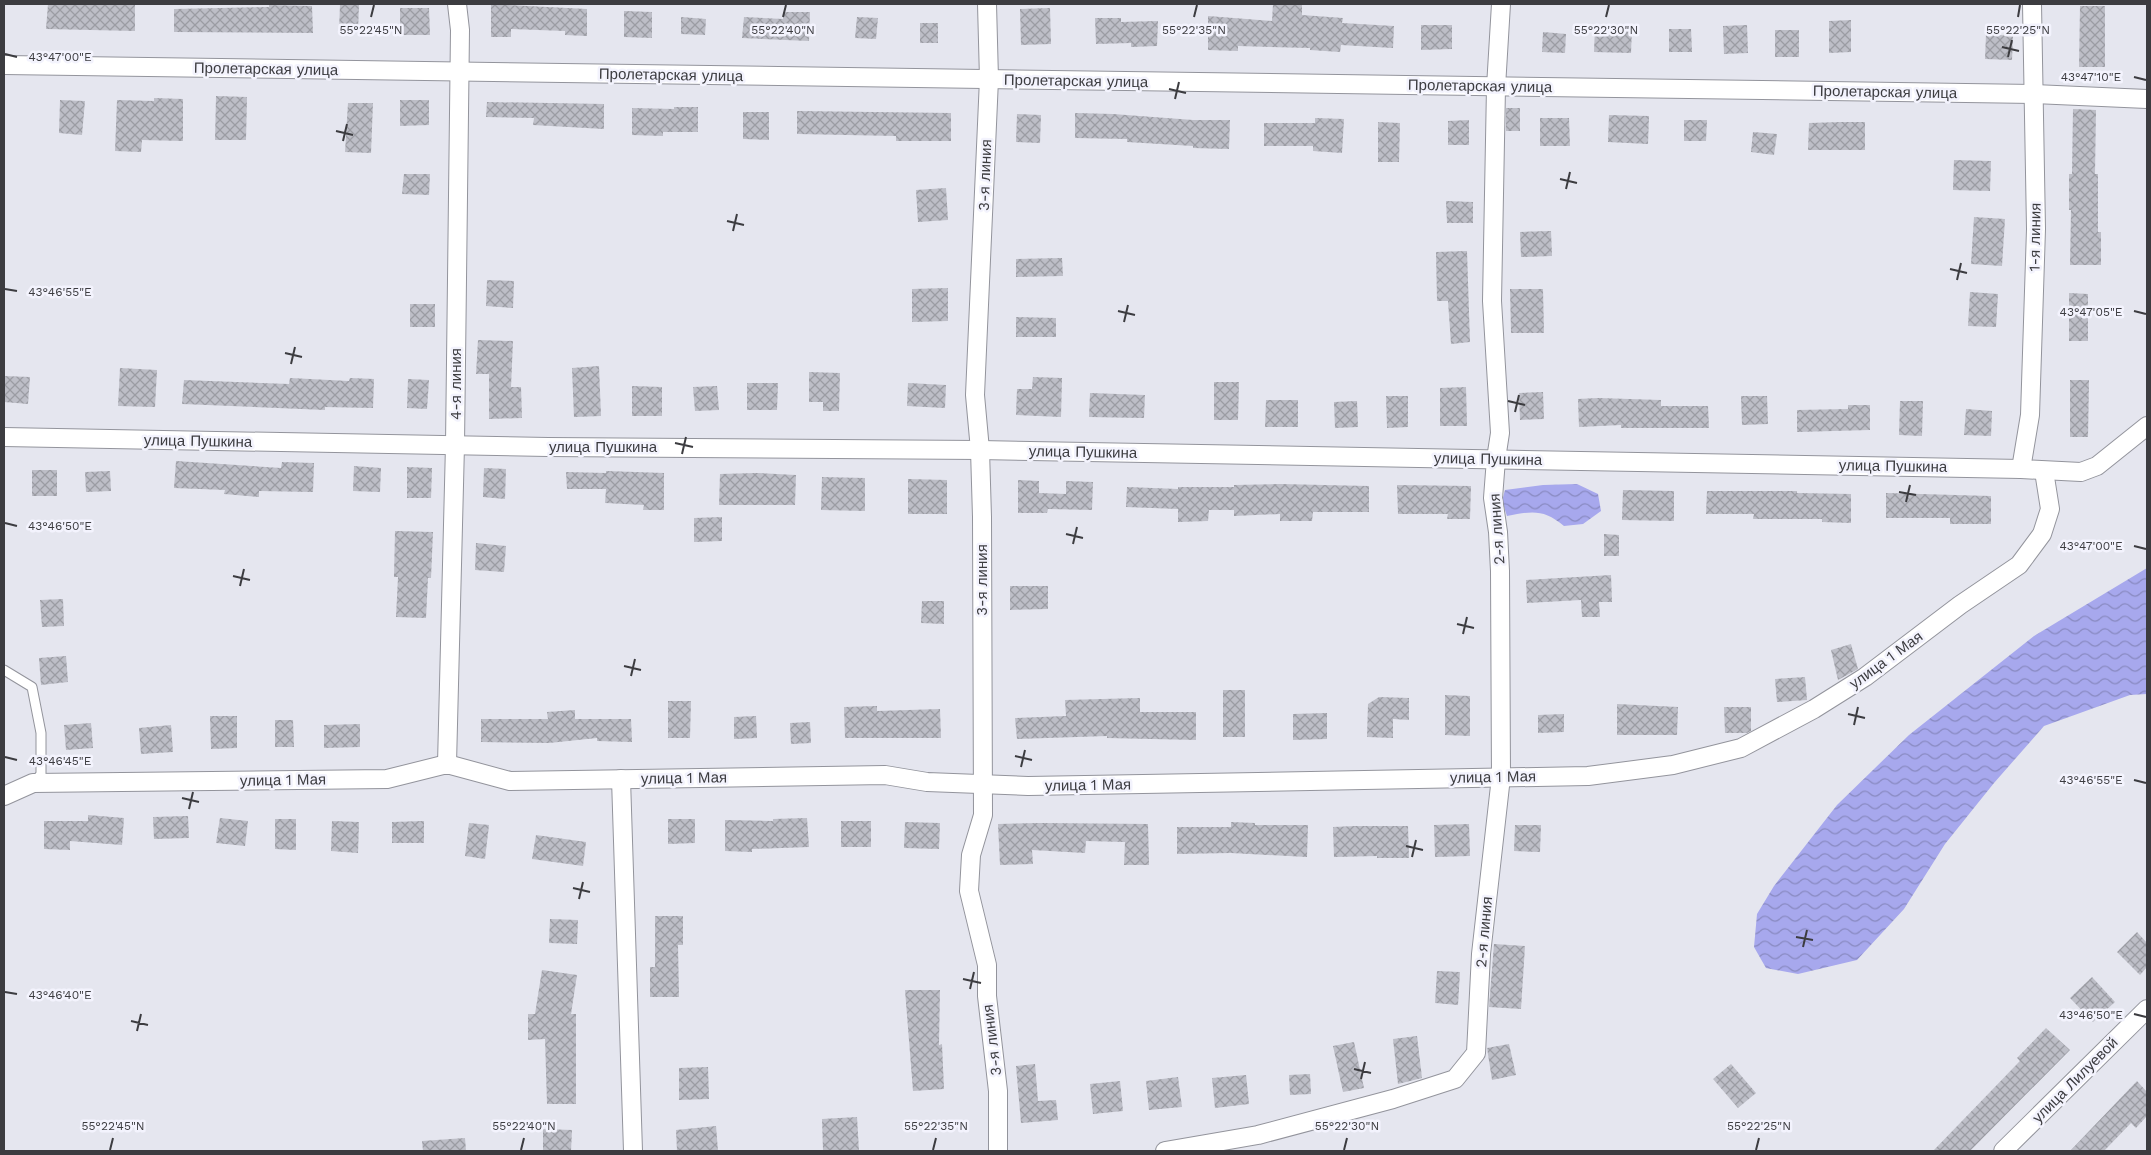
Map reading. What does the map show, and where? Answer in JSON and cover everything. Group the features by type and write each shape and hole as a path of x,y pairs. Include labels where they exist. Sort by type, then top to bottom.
{"street":[{"name":"4-я линия","path":"447,764 455,445 460,30 457,4"},
{"name":"3-я линия","path":"987,4 989,79 975,395 980,450 983,815 971,855 969,891 987,965 987,996 998,1091 998,1151"},
{"name":"2-я линия","path":"1165,1151 1258,1135 1394,1099 1454,1079 1476,1053 1481,954 1501,777 1500,571 1498,532 1493,498 1500,433 1492,302 1496,87 1501,4"},
{"name":"1-я линия","path":"2022,469 2030,415 2036,229 2032,4"},
{"name":"Пролетарская улица","path":"4,65 2034,94 2147,99"},
{"name":"улица Пушкина","path":"4,437 455,445 980,450 2022,469 2081,472 2097,466 2147,426"},
{"name":"улица 1 Мая","path":"4,796 33,783 387,779 447,764 510,781 885,775 927,782 1028,786 1588,776 1673,765 1741,748 1814,708 1865,677 1960,605 2019,565 2042,534 2050,509 2044,471"},
{"path":"621,779 633,1151"},
{"name":"улица Лилуевой","path":"2003,1151 2147,1009"}],"lane":[{"path":"4,670 32,687 40,733 42,774 33,783"}],"water":[{"path":"1577,484 1598,494 1601,511 1583,524 1564,526 1557,520 1544,514 1531,512 1507,516 1502,501 1505,490 1543,485"},
{"path":"2147,568 2147,694 2130,695 2044,726 1994,783 1945,844 1904,909 1857,960 1798,974 1766,968 1754,947 1757,914 1774,886 1837,805 1909,735 2034,636"}],"building":[{"path":"48,4 135,4 135,31 46,29"},
{"path":"340,4 359,4 358,32 339,32"},
{"path":"491,4 587,9 587,36 565,35 565,31 511,29 511,37 491,37"},
{"path":"1273,4 1302,4 1302,15 1343,18 1342,23 1394,26 1393,48 1341,45 1340,52 1310,50 1310,48 1238,46 1238,51 1208,50 1208,16 1272,21"},
{"path":"269,5 312,6 313,33 174,32 174,9 269,7"},
{"path":"2080,6 2105,6 2105,67 2079,67"},
{"path":"400,8 429,8 430,35 400,35"},
{"path":"1050,8 1051,44 1021,45 1020,9"},
{"path":"624,11 652,12 652,38 624,37"},
{"path":"784,12 810,12 809,41 742,38 744,17 783,19"},
{"path":"681,17 706,19 705,35 681,34"},
{"path":"857,17 878,18 876,39 855,38"},
{"path":"1095,18 1121,18 1121,22 1158,21 1157,46 1131,47 1131,43 1096,44"},
{"path":"1851,20 1851,52 1829,53 1829,21"},
{"path":"920,23 938,23 938,43 920,43"},
{"path":"1421,25 1452,25 1452,49 1421,50"},
{"path":"1747,25 1748,53 1724,54 1723,26"},
{"path":"1595,26 1632,28 1631,53 1594,52"},
{"path":"1669,29 1691,29 1692,52 1669,52"},
{"path":"1775,30 1799,30 1799,57 1775,57"},
{"path":"1543,32 1566,34 1565,53 1542,52"},
{"path":"1986,34 2013,36 2012,60 1985,59"},
{"path":"216,96 247,97 246,140 215,140"},
{"path":"154,98 183,99 183,141 142,140 141,152 115,151 117,100 154,101"},
{"path":"60,100 85,101 82,135 59,133"},
{"path":"400,100 429,100 429,125 400,126"},
{"path":"487,102 604,104 604,129 533,125 534,118 486,117"},
{"path":"348,103 373,103 371,153 345,152"},
{"path":"674,107 698,107 698,132 663,132 663,136 632,135 632,108 674,109"},
{"path":"1506,108 1520,108 1520,131 1506,131"},
{"path":"2073,109 2096,110 2095,174 2098,174 2098,232 2101,232 2101,265 2070,265 2071,210 2069,210 2069,174 2072,174"},
{"path":"797,111 951,113 951,141 896,141 896,136 797,134"},
{"path":"743,112 769,112 769,140 743,139"},
{"path":"1075,113 1193,120 1230,120 1229,149 1127,142 1127,139 1075,138"},
{"path":"1017,114 1041,115 1040,143 1016,142"},
{"path":"1609,115 1649,116 1648,144 1608,142"},
{"path":"1315,118 1344,119 1342,153 1313,151 1313,146 1264,146 1264,123 1315,123"},
{"path":"1540,118 1569,118 1570,146 1540,146"},
{"path":"1469,120 1469,145 1448,145 1448,121"},
{"path":"1684,120 1707,120 1706,141 1684,141"},
{"path":"1378,122 1400,123 1399,162 1378,162"},
{"path":"1865,122 1865,150 1808,150 1809,123"},
{"path":"1753,132 1777,134 1774,155 1751,152"},
{"path":"1954,160 1991,161 1990,191 1953,190"},
{"path":"404,174 430,174 429,195 402,194"},
{"path":"946,188 948,220 918,222 916,190"},
{"path":"1446,201 1473,202 1473,223 1447,223"},
{"path":"1974,217 2005,219 2002,266 1971,264"},
{"path":"1551,231 1552,256 1521,257 1520,232"},
{"path":"1467,251 1470,342 1451,344 1448,301 1437,301 1436,252"},
{"path":"1062,258 1063,276 1016,277 1016,259"},
{"path":"487,280 514,281 513,308 486,306"},
{"path":"948,288 948,321 912,322 912,289"},
{"path":"1510,289 1543,289 1544,333 1511,333"},
{"path":"1970,292 1998,294 1996,327 1968,326"},
{"path":"2069,293 2088,294 2088,341 2069,341"},
{"path":"410,304 435,304 435,327 410,327"},
{"path":"1016,317 1056,318 1056,337 1016,337"},
{"path":"478,340 513,341 511,387 521,387 522,418 489,419 489,374 476,374"},
{"path":"599,366 601,416 574,417 572,368"},
{"path":"120,368 157,370 155,407 118,406"},
{"path":"809,372 840,373 839,411 823,411 823,402 809,402"},
{"path":"4,376 30,377 28,404 4,402"},
{"path":"1033,377 1062,378 1061,417 1016,415 1017,389 1032,389"},
{"path":"290,378 349,381 350,378 374,379 373,408 325,407 325,410 182,404 184,380 289,384"},
{"path":"408,379 429,380 427,409 407,408"},
{"path":"2070,380 2089,380 2088,437 2070,437"},
{"path":"1214,382 1239,382 1238,420 1214,420"},
{"path":"747,383 778,383 777,410 747,410"},
{"path":"908,383 946,385 945,408 907,406"},
{"path":"632,386 662,387 662,416 632,416"},
{"path":"717,386 719,410 695,411 693,387"},
{"path":"1466,387 1467,426 1440,426 1440,388"},
{"path":"1543,392 1544,419 1520,420 1519,393"},
{"path":"1090,393 1145,395 1144,418 1089,417"},
{"path":"1386,396 1408,396 1408,427 1387,428"},
{"path":"1741,396 1767,396 1768,424 1742,425"},
{"path":"1578,399 1661,400 1661,406 1708,406 1709,428 1621,428 1621,425 1579,427"},
{"path":"1266,400 1298,400 1298,427 1265,427"},
{"path":"1357,401 1358,427 1335,428 1334,402"},
{"path":"1900,401 1923,401 1922,436 1899,435"},
{"path":"1848,405 1870,405 1870,430 1797,432 1797,410 1848,409"},
{"path":"1966,409 1992,411 1991,436 1964,435"},
{"path":"176,461 281,468 282,462 314,463 313,492 259,491 259,497 224,494 225,490 174,488"},
{"path":"354,466 381,468 380,492 353,491"},
{"path":"407,467 432,468 431,498 407,498"},
{"path":"484,468 506,469 505,499 483,497"},
{"path":"32,470 57,470 57,496 32,496"},
{"path":"110,471 111,491 86,492 85,472"},
{"path":"606,471 664,473 664,510 643,510 644,505 605,503 606,489 567,489 566,472 606,473"},
{"path":"720,474 796,475 795,505 719,505"},
{"path":"822,477 865,478 865,511 821,510"},
{"path":"908,479 947,480 947,514 908,514"},
{"path":"1018,480 1039,481 1039,493 1066,494 1066,481 1093,482 1092,510 1048,509 1047,513 1018,513"},
{"path":"1234,485 1369,486 1369,512 1313,512 1312,521 1280,521 1280,514 1234,516 1234,510 1209,510 1208,521 1178,522 1178,509 1126,507 1127,487 1178,489 1178,487 1234,487"},
{"path":"1397,485 1471,486 1470,519 1447,519 1448,514 1398,514"},
{"path":"1623,490 1674,491 1674,521 1622,520"},
{"path":"1707,491 1797,491 1797,493 1851,494 1851,523 1822,522 1822,519 1753,519 1754,514 1706,514"},
{"path":"1886,493 1991,496 1991,524 1950,524 1950,518 1886,518"},
{"path":"722,517 722,541 694,542 694,518"},
{"path":"395,531 433,532 431,578 428,578 426,618 396,617 398,577 394,577"},
{"path":"1604,534 1619,535 1619,556 1604,556"},
{"path":"476,543 506,546 504,572 475,570"},
{"path":"1611,575 1612,602 1599,602 1600,617 1582,617 1581,600 1527,603 1526,580"},
{"path":"1010,586 1048,586 1048,609 1010,610"},
{"path":"63,599 64,626 42,627 40,600"},
{"path":"922,601 944,601 944,624 921,623"},
{"path":"1851,644 1858,669 1838,680 1831,650"},
{"path":"66,656 68,682 41,685 39,658"},
{"path":"1805,677 1807,700 1777,702 1775,679"},
{"path":"1223,690 1245,690 1245,737 1223,737"},
{"path":"1445,695 1470,696 1470,736 1445,735"},
{"path":"1379,697 1409,698 1409,720 1393,719 1393,738 1367,737 1368,704"},
{"path":"1140,698 1140,712 1196,712 1196,740 1107,738 1107,736 1017,739 1015,718 1066,716 1065,700"},
{"path":"668,701 691,701 690,738 668,738"},
{"path":"1617,704 1678,707 1677,735 1617,735"},
{"path":"877,706 877,711 940,709 941,738 845,738 844,707"},
{"path":"1724,707 1751,707 1751,731 1747,733 1725,733"},
{"path":"575,710 575,719 631,719 632,742 597,741 597,738 549,743 481,742 481,719 548,719 547,712"},
{"path":"1327,713 1327,739 1293,740 1293,714"},
{"path":"1564,714 1564,732 1538,733 1538,715"},
{"path":"210,716 237,716 237,748 211,749"},
{"path":"756,716 757,738 734,739 734,717"},
{"path":"275,720 293,720 294,747 275,747"},
{"path":"810,722 811,743 791,744 790,723"},
{"path":"91,723 93,748 66,750 64,725"},
{"path":"360,724 360,747 324,748 324,725"},
{"path":"171,725 173,752 141,754 139,728"},
{"path":"88,815 124,818 122,845 70,841 70,850 44,849 44,821 88,821"},
{"path":"188,816 189,838 154,839 153,817"},
{"path":"220,818 248,821 245,846 216,843"},
{"path":"807,818 809,847 752,849 752,852 725,851 725,820 773,821 773,819"},
{"path":"275,819 296,819 296,850 275,849"},
{"path":"668,819 695,819 695,843 668,844"},
{"path":"332,821 359,822 358,853 331,851"},
{"path":"424,821 424,843 392,843 392,822"},
{"path":"841,821 871,821 871,847 841,847"},
{"path":"905,822 940,823 939,849 904,848"},
{"path":"1231,822 1255,823 1255,825 1308,825 1307,857 1231,853 1177,854 1177,827 1231,827"},
{"path":"469,823 489,825 485,859 465,856"},
{"path":"998,824 1148,824 1149,865 1124,865 1125,842 1086,841 1085,853 1032,850 1033,864 1000,865"},
{"path":"1469,824 1470,856 1435,857 1434,825"},
{"path":"1515,825 1541,825 1540,852 1514,851"},
{"path":"1408,826 1409,858 1377,858 1377,856 1334,857 1333,827"},
{"path":"536,835 586,842 583,866 532,859"},
{"path":"655,916 683,916 683,945 678,945 679,997 650,997 650,967 655,967"},
{"path":"550,919 578,920 577,944 549,943"},
{"path":"2137,932 2147,943 2147,967 2140,975 2117,952"},
{"path":"1494,944 1525,946 1521,1009 1489,1007"},
{"path":"542,970 577,975 571,1014 576,1014 576,1104 547,1104 545,1039 528,1040 528,1014 535,1014"},
{"path":"1437,971 1460,972 1458,1005 1435,1003"},
{"path":"2092,977 2115,1002 2093,1022 2070,998"},
{"path":"905,990 940,990 939,1045 942,1044 944,1089 913,1091"},
{"path":"2046,1028 2070,1050 1970,1151 1933,1151 2020,1061 2017,1058"},
{"path":"1417,1036 1422,1078 1398,1084 1393,1039"},
{"path":"1354,1042 1364,1088 1343,1092 1333,1046"},
{"path":"1509,1044 1516,1075 1492,1080 1487,1048"},
{"path":"1035,1064 1038,1101 1056,1100 1058,1120 1021,1123 1016,1066"},
{"path":"1731,1064 1756,1093 1738,1108 1713,1079"},
{"path":"708,1067 709,1099 679,1100 679,1068"},
{"path":"1310,1074 1311,1094 1290,1095 1289,1075"},
{"path":"1246,1075 1249,1104 1215,1108 1212,1078"},
{"path":"1178,1077 1182,1107 1149,1110 1146,1081"},
{"path":"1120,1081 1123,1111 1093,1114 1090,1084"},
{"path":"2137,1081 2147,1092 2147,1116 2136,1128 2131,1123 2104,1151 2070,1151"},
{"path":"857,1117 859,1151 823,1151 822,1119"},
{"path":"716,1126 718,1151 677,1151 676,1130"},
{"path":"543,1129 572,1130 571,1151 543,1151"},
{"path":"465,1138 466,1151 423,1151 422,1141"}]}
